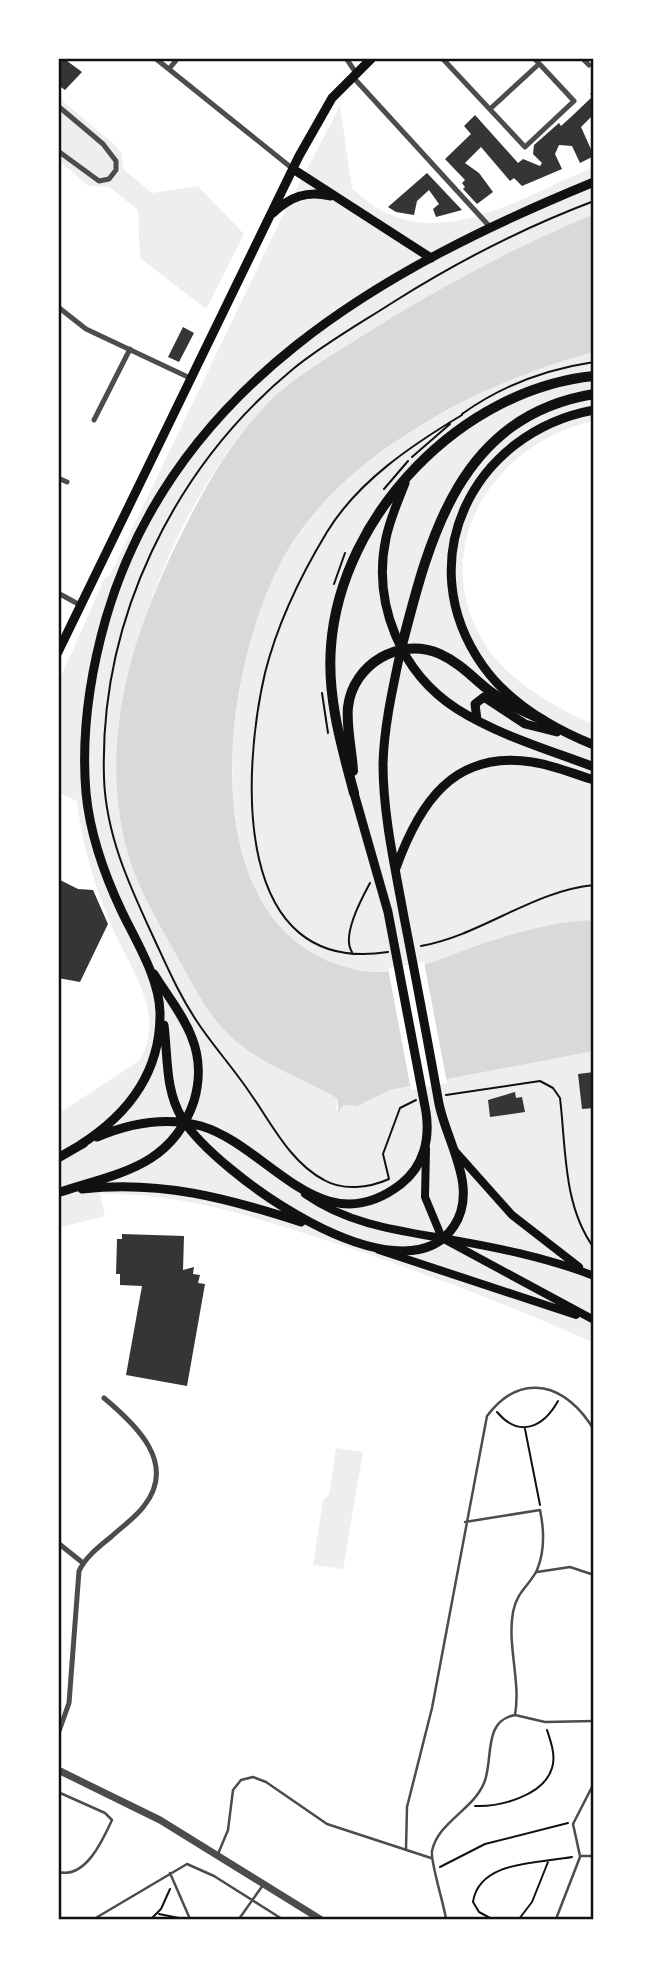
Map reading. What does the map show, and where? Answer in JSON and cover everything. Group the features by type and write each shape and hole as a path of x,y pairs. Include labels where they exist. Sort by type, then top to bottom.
{"highway":[{"path":"354,793 333,707 330,663 333,629 342,588 356,553 381,509 409,475 452,437 498,407 547,385 594,376"},
{"path":"401,649 437,534 456,488 470,467 492,441 518,421 555,403 594,394"},
{"path":"354,793 348,717 350,695 369,665 384,655 401,649 424,649 444,656 500,699 543,720"}],"main road":[{"path":"58,652 293,169 328,103 372,58"},
{"path":"293,169 430,258"},
{"path":"316,1227 243,1180 216,1157 185,1123 169,1081 159,1003 144,959 96,848 85,778 88,718 96,659 126,562 148,516 174,472 205,431 239,393 317,328 430,258 594,181"},
{"path":"265,223 282,206 298,196 321,194 340,200"},
{"path":"566,734 543,720 498,683 472,648 454,597 454,544 462,514 474,488 503,452 544,424 594,410"},
{"path":"409,475 389,526 383,565 387,609 401,649 412,668 433,690 477,720 594,767"},
{"path":"354,1240 384,1248 410,1250 429,1245 442,1238 456,1222 464,1196 461,1175 440,1110 396,869 383,760 401,649"},
{"path":"477,720 475,704 484,698 530,726 566,734 594,745"},
{"path":"396,869 409,831 422,807 443,786 465,772 495,763 520,761 594,780"},
{"path":"354,793 395,946 426,1112 425,1197 442,1238 594,1321"},
{"path":"59,1192 148,1161 170,1145 185,1123 198,1086 196,1050 186,1026 144,959"},
{"path":"58,1158 118,1116 143,1085 158,1043 159,1003"},
{"path":"80,1145 131,1125 185,1123 208,1128 229,1138 319,1203 346,1216 391,1230 537,1257 591,1274"},
{"path":"449,1144 512,1215 591,1274"},
{"path":"291,1184 328,1202 370,1199 405,1181 426,1146"},
{"path":"59,1192 131,1186 172,1188 228,1199 594,1321"}],"street":[{"path":"155,58 293,169"},
{"path":"169,69 178,58"},
{"path":"346,58 354,74 491,228"},
{"path":"442,58 524,147 574,101 534,58"},
{"path":"582,58 589,65"},
{"path":"490,109 539,64"},
{"path":"58,106 103,144 116,161 116,170 109,179 99,181 58,151"},
{"path":"58,307 82,327 190,378"},
{"path":"94,420 130,349"},
{"path":"58,478 66,482"},
{"path":"58,593 80,604"},
{"path":"58,1734 69,1703 77,1578 83,1563 141,1511 151,1496 156,1478 154,1454 146,1440 104,1398"},
{"path":"58,1543 83,1563"},
{"path":"58,1770 125,1801 218,1854 320,1919"}],"lane":[{"path":"406,1849 407,1807 432,1709 482,1430 493,1407 510,1393 527,1387 544,1388 561,1397 580,1410 594,1430"},
{"path":"465,1522 540,1510 543,1534 537,1572 523,1587 513,1614 518,1686 515,1715"},
{"path":"537,1572 564,1567 594,1576"},
{"path":"446,1919 431,1858 439,1835 470,1806 486,1777 495,1727 515,1715 545,1723 594,1721"},
{"path":"218,1854 226,1837 233,1790 241,1780 253,1777 266,1782 327,1824 431,1858"},
{"path":"556,1919 576,1873 580,1856 574,1840 573,1824 594,1783"},
{"path":"58,1792 105,1813 112,1820 82,1869 68,1874 58,1872"},
{"path":"580,1856 594,1856"},
{"path":"93,1919 187,1864 214,1876 251,1902 282,1919"},
{"path":"170,1872 188,1919"},
{"path":"239,1919 264,1883"}],"path":[{"path":"424,1099 404,1104 398,1111 383,1154 389,1179 369,1186 338,1186 323,1180 299,1161 197,1023 170,974 131,891 117,852 107,805 104,751 113,671 130,606 158,537 207,457 251,408 298,365 424,282 493,246 594,201"},
{"path":"380,495 412,457 462,415 400,456 337,516 290,603 274,646 260,699 254,744 252,798 263,880 277,909 303,937 364,955 395,946"},
{"path":"332,591 349,545"},
{"path":"322,688 329,737"},
{"path":"353,953 349,944 354,916 371,879"},
{"path":"418,947 453,940 520,907 594,884"},
{"path":"445,1095 536,1081 556,1090 560,1098 575,1210 594,1248"},
{"path":"493,1407 509,1424 524,1427 545,1420 561,1397"},
{"path":"524,1427 540,1510"},
{"path":"470,1806 512,1800 548,1777 554,1761 545,1723"},
{"path":"435,1869 454,1863 485,1844 534,1834 561,1824 573,1824"},
{"path":"492,1919 474,1906 474,1898 482,1882 510,1867 580,1856"},
{"path":"519,1919 532,1902 548,1861"},
{"path":"151,1919 158,1913 174,1881"},
{"path":"158,1913 188,1919"}],"shaded area":[{"path":"58,97 116,146 121,152 124,170 152,193 198,186 244,234 206,309 140,258 138,210 109,187 89,186 58,160"},
{"path":"340,106 352,188 380,210 410,221 441,223 471,218 594,167 594,214 471,272 319,363 266,405 232,446 200,494 173,548 149,606 131,665 120,724 117,781 123,834 132,868 146,899 195,989 214,1018 229,1035 254,1055 338,1099 336,1111 343,1105 357,1106 390,1090 594,1051 594,1343 493,1300 391,1262 267,1222 185,1201 129,1194 100,1194 105,1216 58,1228 58,1114 140,1060 147,1042 149,1024 141,988 109,920 93,876 77,801 58,792 58,683 105,578 110,575 284,213"},
{"path":"594,214 594,352 515,378 435,417 363,466 331,495 304,526 275,574 252,634 237,702 232,772 239,839 260,898 297,943 353,969 370,972 403,970 523,931 565,922 594,920 594,1051 390,1090 357,1106 343,1105 338,1113 338,1099 254,1055 221,1027 195,989 154,915 132,868 117,794 116,755 127,678 151,603 183,531 220,465 241,434 266,405 319,363 383,323 501,257"},
{"path":"594,352 594,421 558,433 526,451 500,475 480,504 467,537 463,571 468,607 484,643 494,657 533,692 594,725 594,920 565,922 523,931 403,970 370,972 353,969 298,943 260,898 239,839 232,772 238,702 253,634 275,574 304,526 331,495 363,466 398,440 475,396 515,378"},
{"path":"336,1448 363,1452 343,1569 313,1565 323,1500 329,1495"}],"pier":[{"path":"424,962 447,1083 411,1090 388,968"}],"building":[{"path":"58,58 63,58 82,72 65,90 58,85"},
{"path":"594,89 594,114 581,127 594,156 580,163 572,146 559,145 555,154 562,169 522,186 514,178 510,181 481,147 465,163 479,173 493,192 477,204 463,189 465,187 462,183 465,180 445,159 471,134 464,126 475,115 518,163 523,159 540,166 542,163 533,154 534,145 559,123 561,126 571,117 593,96 590,94"},
{"path":"427,173 462,210 436,217 433,209 439,204 429,190 417,201 414,215 396,212 388,207"},
{"path":"183,327 194,333 179,362 168,357"},
{"path":"58,879 78,889 93,890 108,924 80,982 58,978"},
{"path":"594,1072 594,1108 582,1109 578,1074"},
{"path":"515,1092 516,1098 522,1097 525,1112 490,1117 488,1100"},
{"path":"122,1234 184,1236 183,1270 194,1267 193,1274 200,1275 198,1283 205,1284 187,1386 126,1375 142,1286 120,1285 120,1274 116,1274 117,1239 122,1239"}]}
